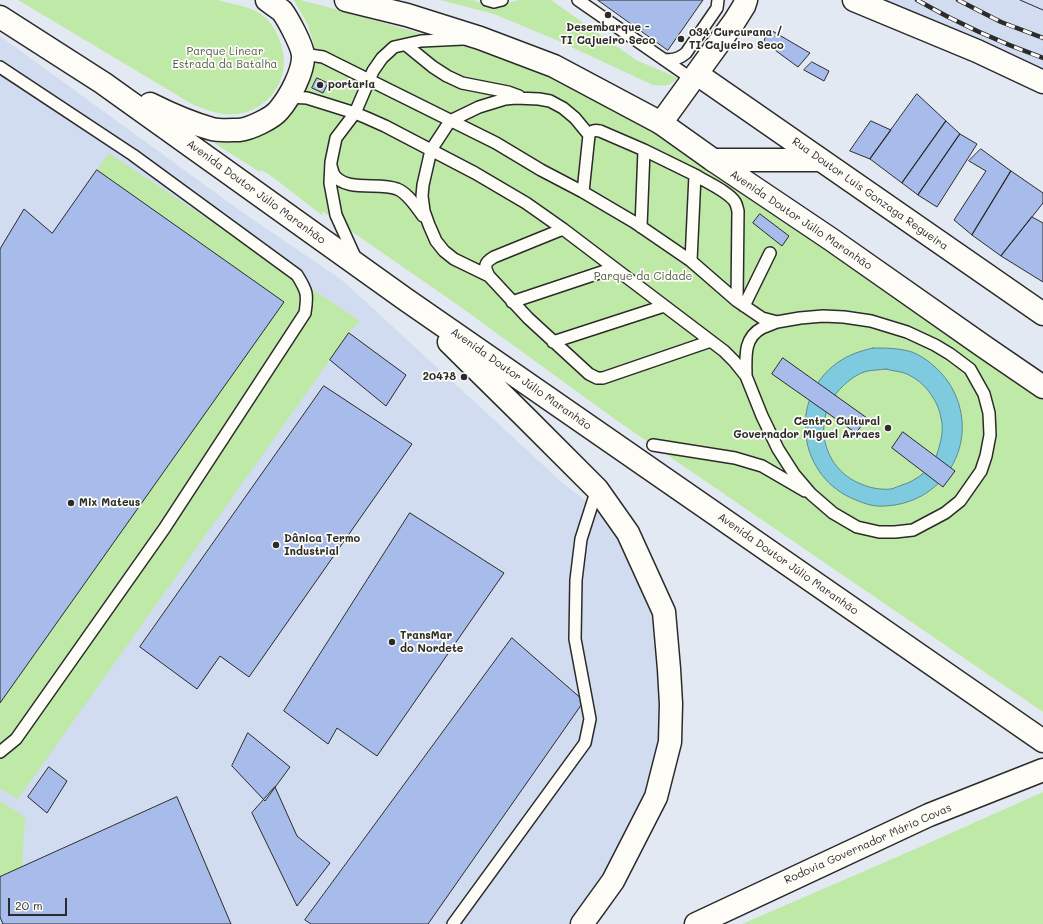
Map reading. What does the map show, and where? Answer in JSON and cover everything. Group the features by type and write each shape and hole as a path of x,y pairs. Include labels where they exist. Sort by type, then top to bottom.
{"main road":[{"path":"104,83 175,116 213,129 241,130 268,119 279,111 288,97 298,78 301,67 299,44 282,12 267,0"},
{"name":"Avenida Doutor Júlio Maranhão","path":"346,0 407,14 480,38 554,66 661,123 1043,387"},
{"path":"661,123 734,22 746,0"},
{"path":"854,0 977,51 1043,82"},
{"name":"Avenida Doutor Júlio Maranhão","path":"0,17 104,83 405,299 1043,740"},
{"name":"Rua Doutor Luis Gonzaga Regueira","path":"694,77 821,160 1043,314"},
{"path":"713,160 821,160"},
{"path":"405,299 597,489 628,533 664,612 669,669 670,742 656,797 613,881 582,924"},
{"name":"Rodovia Governador Mário Covas","path":"696,924 929,815 1043,770"}],"lane":[{"path":"285,0 299,44 496,143 582,192 641,227 691,261 741,304 762,318 777,322"},
{"path":"487,0 494,2 502,0"},
{"path":"578,0 663,59 694,77"},
{"path":"663,59 669,61 682,57 686,53 717,8 718,0"},
{"path":"358,265 336,215 330,183 331,166 336,138 355,113 373,71 382,58 394,47 421,41 480,38"},
{"path":"406,44 433,67 462,83 508,92 527,98"},
{"path":"0,67 133,155 297,275 306,288 307,300 306,313 164,528 16,739 0,752"},
{"path":"288,97 307,98 355,113 385,126 475,173 526,203 563,229 724,351 734,361 746,376 762,416 778,449 794,474 812,494 833,513 857,527 879,532 895,532 918,528 945,513 960,501 981,471 986,456 990,435 989,413 984,394 970,369 935,345 907,332 871,321 844,316 800,318 777,322 754,333 749,340 746,349 746,376"},
{"path":"428,225 422,196 423,185 432,150 450,121 479,107 505,99 539,99 557,104 575,118 589,136"},
{"path":"582,192 589,136 593,131 600,131 644,150 695,175 730,196 737,206 738,211 741,304"},
{"path":"641,227 644,150"},
{"path":"331,166 334,175 342,181 353,185 397,189 416,205 436,241 444,251 454,259 489,276"},
{"path":"691,261 695,175"},
{"path":"563,229 488,261 485,266 489,276 512,302 553,342 589,374 597,378 603,378 711,341"},
{"path":"741,304 770,253"},
{"path":"512,302 614,268"},
{"path":"553,342 664,306"},
{"path":"652,445 735,458 762,466 812,494"},
{"path":"453,924 585,743 590,719 575,639 576,580 581,539 597,489"}],"shaded area":[{"path":"876,0 1043,0 1043,69 962,34"},
{"path":"0,36 242,212 342,280 565,485 628,533 664,612 659,787 582,924 0,924"}],"green space":[{"name":"Parque Linear Estrada da Batalha","path":"18,0 218,0 244,7 263,15 276,31 283,52 284,64 282,76 270,97 261,105 250,111 237,114 214,112 192,104"},
{"name":"Parque da Cidade","path":"294,0 320,5 499,56 560,78 644,120 1043,399 1043,712 616,420 455,303 322,211 323,216 270,175 261,170 260,172 214,143 228,143 248,139 306,81 313,42 308,25"},
{"path":"440,0 472,0 494,7 519,0 551,0 636,60 678,78 667,85 653,85 554,39 494,14"},
{"path":"109,153 360,321 349,333 18,799 0,789 0,703 284,302 97,170"},
{"path":"1043,792 1043,924 742,924 913,850"},
{"path":"0,801 25,817 22,867 0,877"}],"water":[{"path":"873,348 892,348 912,352 933,365 949,383 959,403 962,424 960,444 953,463 942,480 926,493 907,502 885,506 866,504 836,489 822,474 811,456 806,437 806,416 811,396 821,378 841,360","holes":["886,369 902,372 911,376 923,385 933,397 942,422 941,440 932,464 918,477 891,489 872,488 847,476 837,466 829,454 825,441 824,427 826,413 832,399 845,384 861,373"]}],"building":[{"path":"598,0 703,0 668,50"},
{"path":"769,29 810,53 798,67 764,42"},
{"path":"812,62 829,71 824,81 804,70"},
{"name":"portaria","path":"317,78 328,83 323,93 312,88"},
{"path":"917,94 946,121 902,183 870,159"},
{"path":"871,121 891,130 870,159 850,151"},
{"path":"946,121 960,134 918,195 902,183"},
{"path":"960,134 977,144 937,207 918,195"},
{"path":"981,149 1011,171 972,235 954,220 986,171 969,161"},
{"name":"Mix Mateus","path":"97,170 284,302 0,703 0,249 24,209 52,233"},
{"path":"1011,171 1043,193 1043,203 1001,256 972,235"},
{"path":"760,214 789,236 782,246 753,223"},
{"path":"1032,217 1043,223 1043,282 1001,256"},
{"path":"349,333 406,375 386,406 330,360"},
{"path":"783,358 867,418 856,433 772,374"},
{"name":"Dânica Termo Industrial","path":"324,386 412,444 249,677 220,656 197,689 140,647"},
{"path":"903,432 955,471 943,487 892,448"},
{"name":"TransMar do Nordete","path":"410,513 504,573 377,756 337,728 328,744 284,711"},
{"path":"512,638 584,701 428,924 311,924 305,920"},
{"path":"248,733 290,767 265,801 232,766"},
{"path":"49,767 67,781 47,813 28,797"},
{"path":"275,787 297,836 330,863 297,906 252,813"},
{"path":"177,797 231,924 3,924 0,917 0,877"}],"tram line":[{"path":"1020,0 1043,10"}],"railway":[{"path":"917,0 978,32 1043,58"},
{"path":"958,0 1001,22 1043,38"}],"place":[{"name":"Desembarque - TI Cajueiro Seco","path":"608,15"},
{"name":"034 Curcurana / TI Cajueiro Seco","path":"681,39"},
{"name":"portaria","path":"320,85"},
{"name":"20478","path":"464,377"},
{"name":"Centro Cultural Governador Miguel Arraes","path":"888,428"},
{"name":"Mix Mateus","path":"71,503"},
{"name":"Dânica Termo Industrial","path":"276,545"},
{"name":"TransMar do Nordete","path":"392,642"}]}
